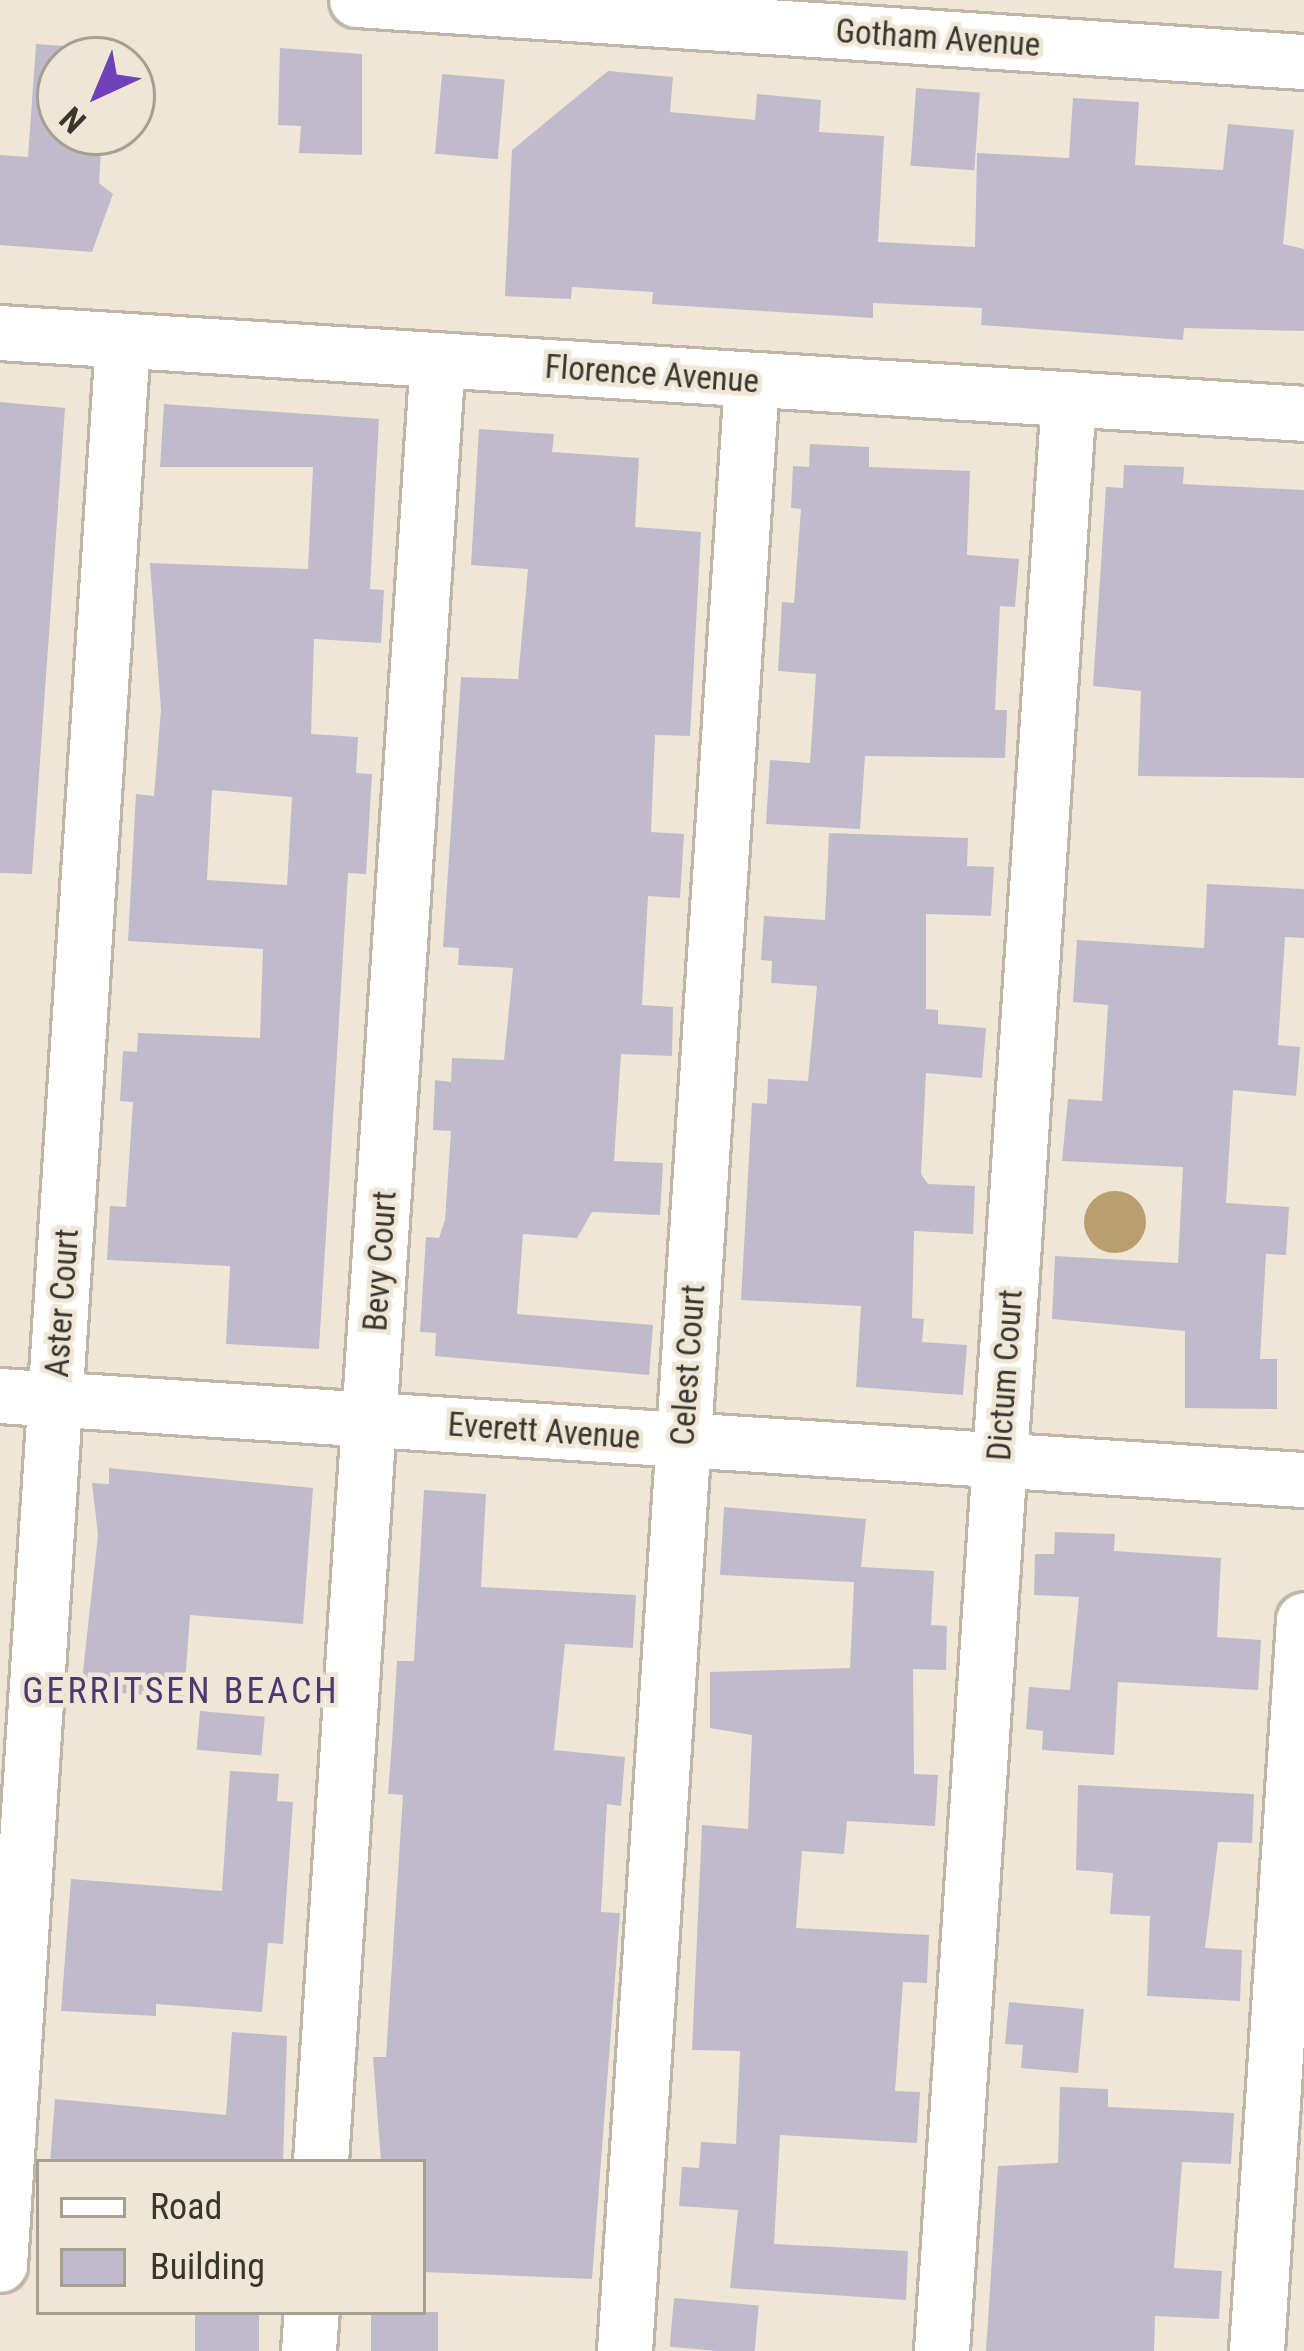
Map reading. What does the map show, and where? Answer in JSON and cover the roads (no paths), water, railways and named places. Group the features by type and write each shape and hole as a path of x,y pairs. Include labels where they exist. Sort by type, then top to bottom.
{"street":[{"name":"Gotham Avenue","path":"357,0 1304,62"},
{"name":"Florence Avenue","path":"0,333 1304,414"},
{"name":"Aster Court","path":"0,2265 123,341"},
{"name":"Bevy Court","path":"321,2159 438,360"},
{"name":"Celest Court","path":"625,2351 752,380"},
{"name":"Dictum Court","path":"942,2351 1069,399"},
{"name":"Everett Avenue","path":"0,1396 1304,1480"},
{"path":"1258,2351 1304,1621"},
{"path":"309,2351 311,2315"}],"district":[{"name":"GERRITSEN BEACH","path":"181,1692"}]}
